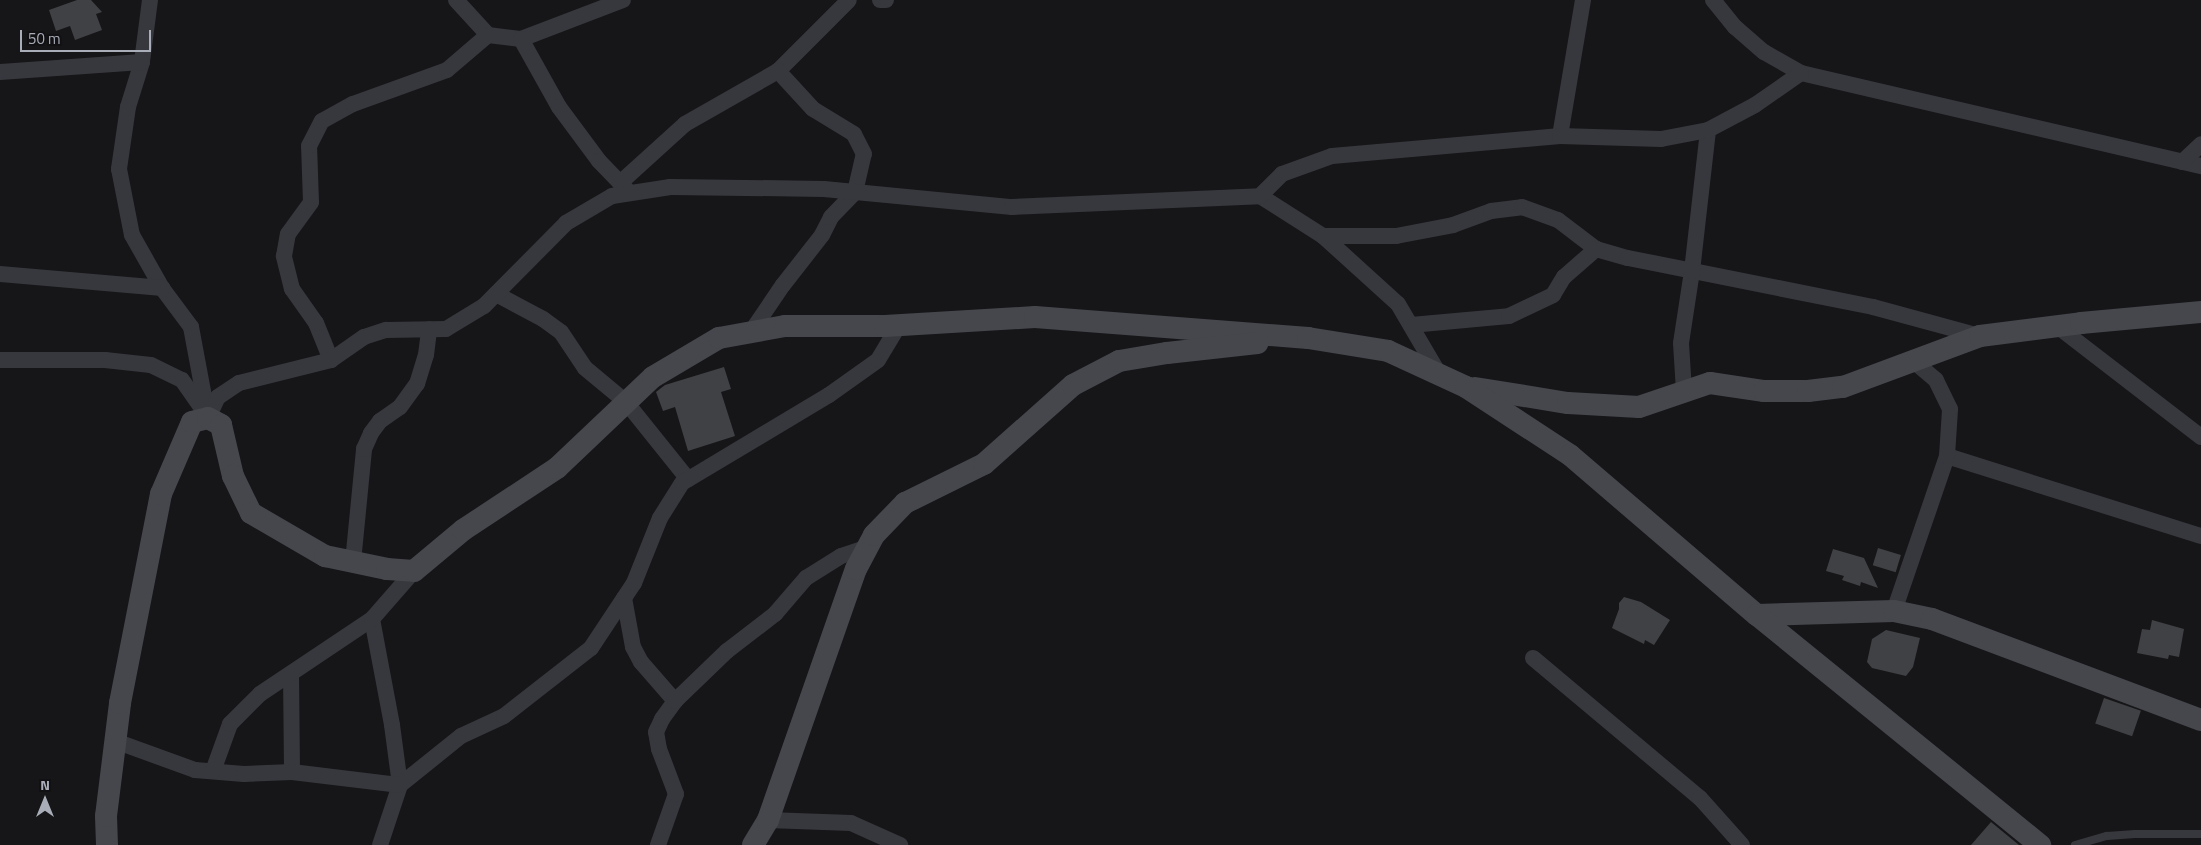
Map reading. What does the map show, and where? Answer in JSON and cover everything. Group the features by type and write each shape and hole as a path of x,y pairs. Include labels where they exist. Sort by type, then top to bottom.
{"street":[{"path":"150,0 142,62 128,107 119,169 132,235 162,288 191,327 208,418"},
{"path":"456,0 488,35 521,39 624,0"},
{"path":"208,418 218,397 239,383 330,360 364,337 386,330 446,329 484,306 566,223 625,188 685,124 778,71 849,0"},
{"path":"880,0 886,0"},
{"path":"1560,136 1583,0"},
{"path":"1713,0 1735,26 1764,52 1801,73 2201,166"},
{"path":"330,360 316,323 292,289 284,256 288,234 311,202 308,146 322,121 353,104 446,70 488,35"},
{"path":"521,39 559,107 599,161 625,188 824,189 1012,207 1260,196 1323,236 1398,304 1439,374"},
{"path":"0,72 142,62"},
{"path":"751,332 783,285 822,235 831,217 855,192 864,154 854,134 813,109 778,71"},
{"path":"1260,196 1282,174 1332,156 1560,136 1661,139 1708,130 1755,105 1801,73"},
{"path":"1684,391 1681,343 1692,271 1708,130"},
{"path":"2182,162 2201,144"},
{"path":"1323,236 1396,236 1453,224 1491,211 1522,207 1558,220 1596,249 1692,271 1873,307 1980,336"},
{"path":"1411,325 1509,316 1553,295 1564,277 1596,249"},
{"path":"0,274 162,288"},
{"path":"496,294 543,319 561,332 585,368 626,402 688,479"},
{"path":"1466,387 1568,403 1639,407 1710,383 1764,391 1808,391 1843,387 1980,336 2058,326 2201,312"},
{"path":"213,772 230,724 260,694 372,619 414,571 463,530 557,468 652,377 719,338 785,326 899,326 1035,317 1308,338 1388,351 1466,387 1570,455 1757,615 2040,845"},
{"path":"115,741 195,770 244,774 292,772 400,785 461,736 504,716 591,648 634,583 660,518 682,483 829,395 878,360 899,326"},
{"path":"2058,326 2201,437"},
{"path":"354,562 364,449 371,433 380,421 400,407 417,384 426,355 429,329"},
{"path":"753,845 768,820 856,569 874,535 905,503 984,464 1073,384 1119,361 1167,353 1308,338"},
{"path":"0,360 105,360 151,365 182,380 208,418 221,426 233,476 251,513 325,556 387,569 414,571"},
{"path":"1894,612 1947,456 1950,409 1936,380 1913,361"},
{"path":"107,845 106,816 120,703 161,494 192,422 208,418"},
{"path":"1947,456 2201,536"},
{"path":"658,845 676,794 659,749 656,732 662,719 676,701 727,651 775,614 806,578 842,556 866,548"},
{"path":"624,598 633,647 646,669 676,701"},
{"path":"1757,615 1894,612 1932,619 2201,720"},
{"path":"372,619 392,725 400,785 380,845"},
{"path":"1533,658 1700,798 1742,845"},
{"path":"290,674 292,772"},
{"path":"768,820 851,823 900,845"}],"lane":[{"path":"2075,845 2106,836 2201,834"}],"building":[{"path":"77,0 91,0 102,12 96,14 102,30 75,40 70,26 56,31 49,10"},
{"path":"724,367 731,389 721,392 735,436 688,451 675,407 663,411 656,392 665,385"},
{"path":"1878,548 1901,555 1896,572 1873,565"},
{"path":"1833,549 1864,558 1878,588 1861,582 1860,586 1842,580 1844,576 1826,571"},
{"path":"1624,597 1641,602 1670,620 1654,645 1645,640 1644,644 1612,628 1619,609 1619,603"},
{"path":"2152,620 2184,629 2179,657 2169,655 2168,659 2137,653 2142,629 2150,630"},
{"path":"1886,630 1920,638 1913,667 1906,676 1872,668 1867,662 1872,639"},
{"path":"2104,698 2141,711 2132,736 2095,724"},
{"path":"1991,822 2019,845 1971,845"}]}
